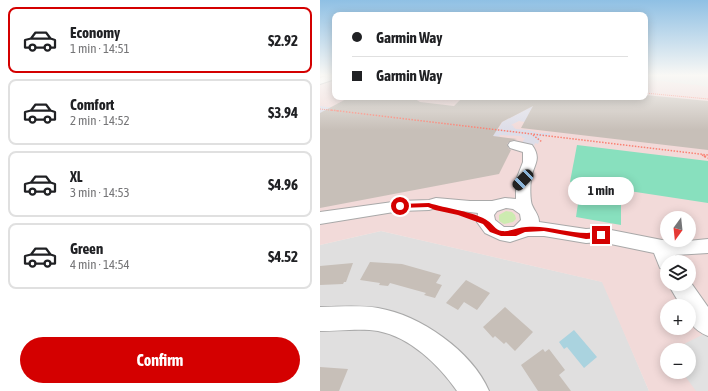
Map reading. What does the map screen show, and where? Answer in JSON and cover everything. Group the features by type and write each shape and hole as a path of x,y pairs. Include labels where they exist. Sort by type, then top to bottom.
{"street":[{"path":"514,144 527,148 530,152 530,162 523,180 492,211 492,230 501,234 516,233 526,217 523,180"},
{"path":"320,218 400,206 429,205 435,208 473,217 514,203 526,217 544,229 586,236 601,235 665,254 688,248 708,246"},
{"path":"684,291 701,317 708,324"},
{"path":"320,319 377,319 396,324 430,342 461,373 474,391"}],"path":[{"path":"648,93 708,99"},
{"path":"320,109 708,155"},
{"path":"532,134 542,142"},
{"path":"700,154 708,158"}],"shaded area":[{"path":"320,93 332,93 332,100 648,100 648,93 708,93 708,391 649,391 602,282 381,231 320,245"},
{"path":"320,106 500,129 499,128 502,122 533,106 525,122 519,121 511,125 516,129 529,130 539,133 550,133 550,136 541,136 538,144 535,143 534,146 522,143 525,138 522,138 522,136 499,135 500,137 320,113"},
{"path":"381,231 603,282 649,391 320,391 320,245"},
{"path":"708,324 708,391 696,391 687,379 696,379 696,343 686,343 704,334"}],"green space":[{"path":"577,145 708,161 708,203 570,182"},
{"path":"580,190 621,196 621,225 576,217"},
{"path":"506,211 512,212 516,219 513,222 504,224 499,221 499,215"}],"water":[{"path":"574,330 597,357 584,368 567,347 564,349 559,342"}],"building":[{"path":"648,95 708,101 708,150 521,128 533,106 502,122 493,136 517,139 510,141 507,144 511,150 499,174 320,208 320,113 344,100 417,100 420,102 454,106 460,100 648,100"},
{"path":"370,262 402,264 441,275 436,283 442,285 435,298 424,295 426,293 390,283 388,286 379,285 380,283 360,280"},
{"path":"353,263 346,282 343,284 320,285 320,266"},
{"path":"466,280 490,293 477,310 464,302 458,310 446,303"},
{"path":"505,307 533,332 515,351 506,342 504,344 495,336 493,338 483,327"},
{"path":"543,349 545,352 549,349 565,370 559,375 571,391 538,391 521,365"},
{"path":"320,367 348,369 339,391 320,391"}],"route":[{"path":"400,206 429,205 435,208 459,213 485,222 489,228 501,234 516,233 524,229 544,229 586,236 601,235"}]}
